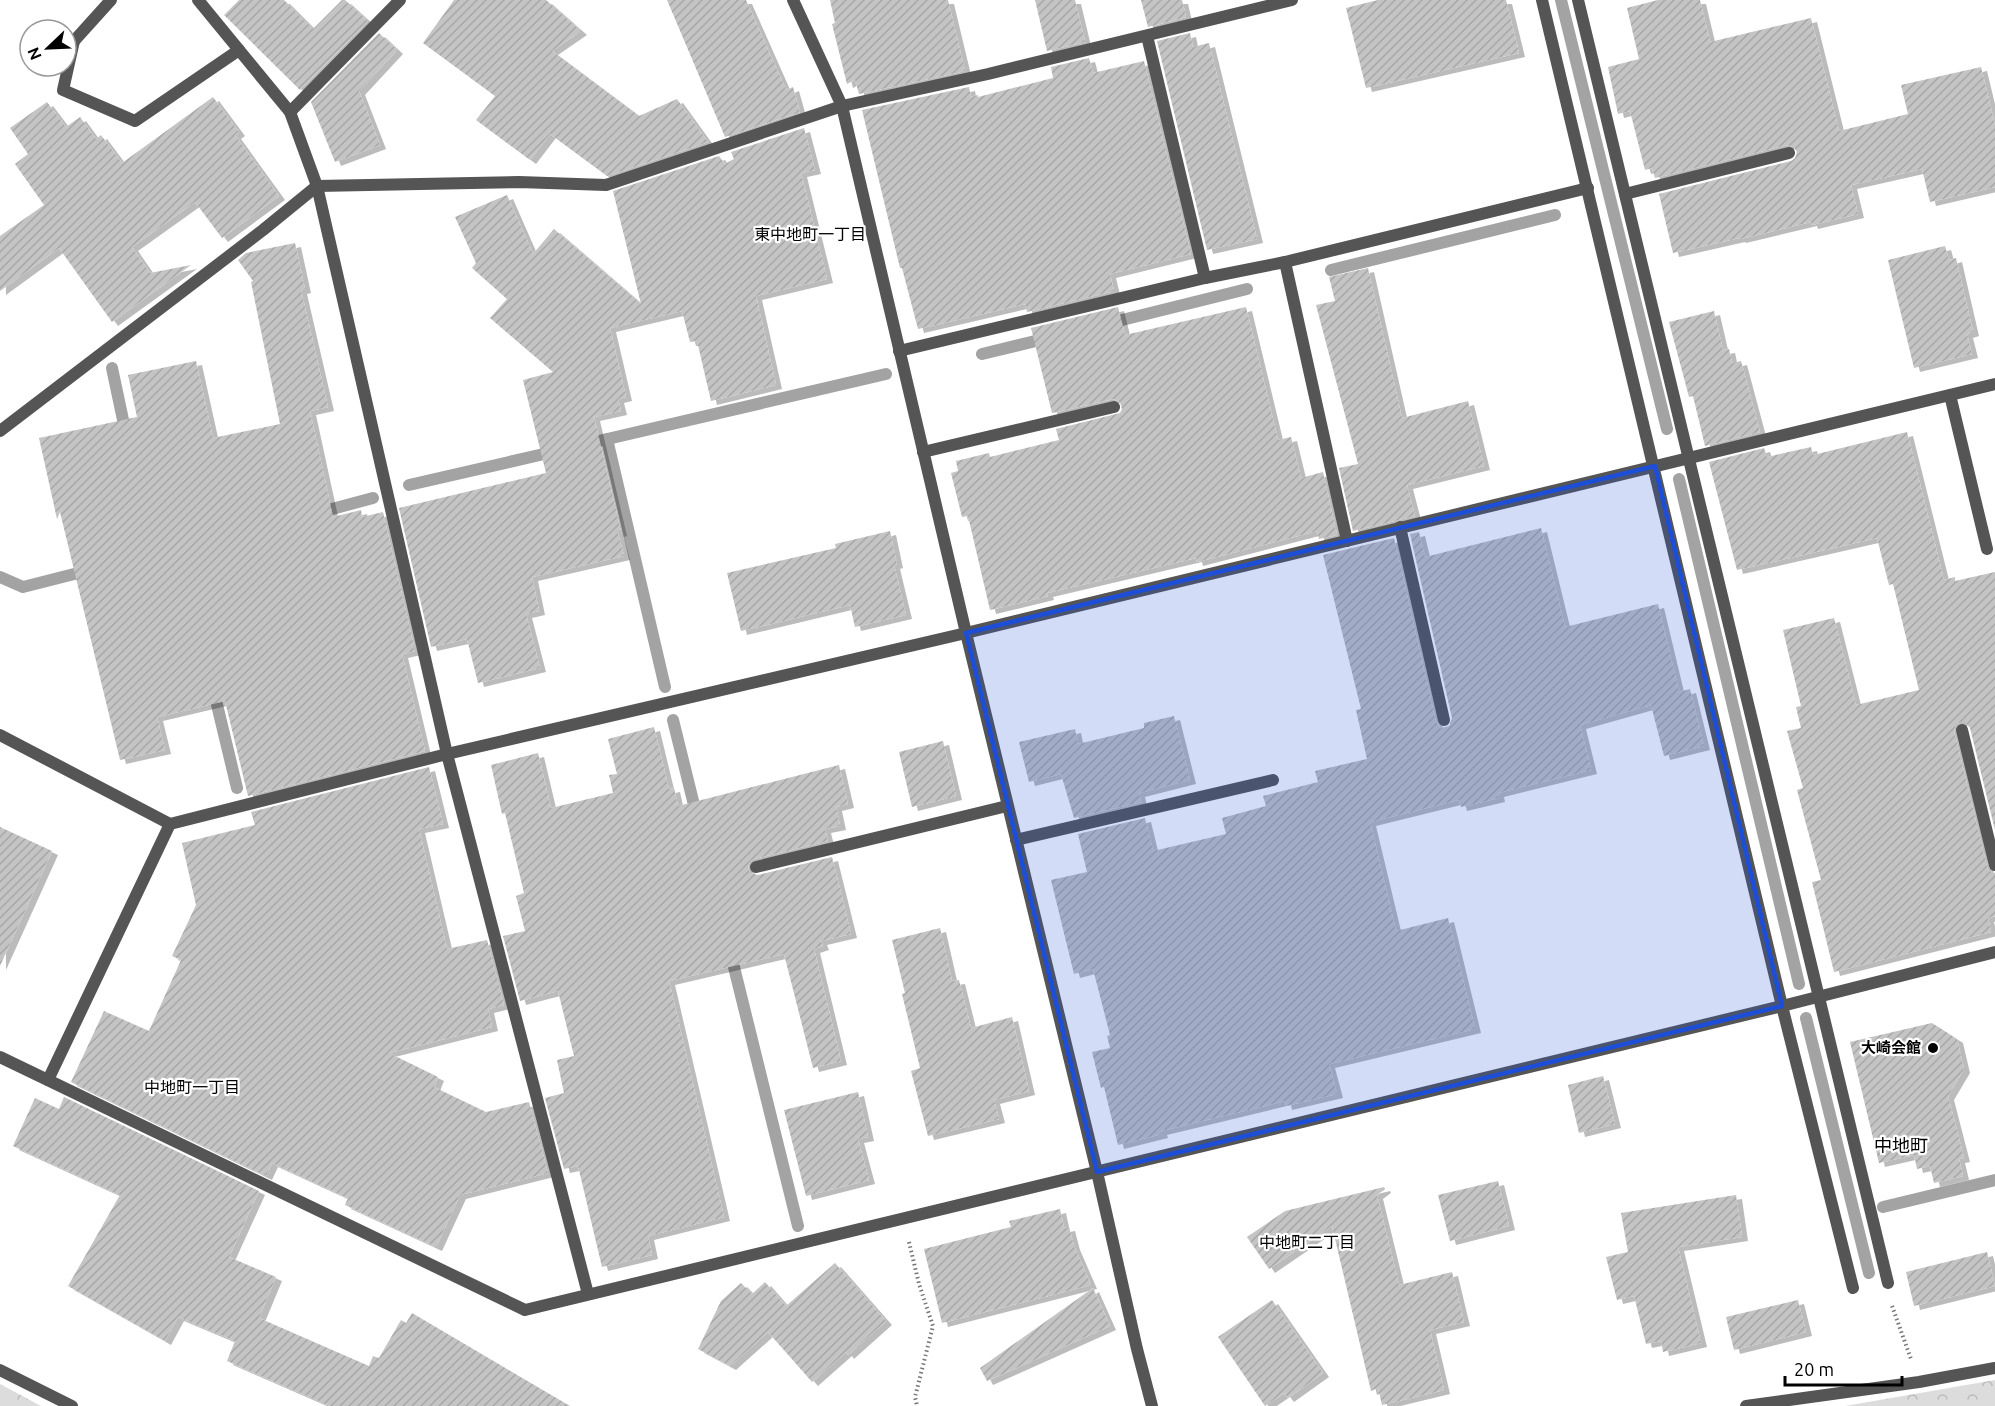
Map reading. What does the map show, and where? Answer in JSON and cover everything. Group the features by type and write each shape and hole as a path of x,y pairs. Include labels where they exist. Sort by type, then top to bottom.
{"street":[{"path":"111,0 74,41 63,90 135,121 239,50"},
{"path":"198,0 290,112 316,186 447,754 588,1294"},
{"path":"290,112 400,0"},
{"path":"793,0 842,106 1007,806 1152,1406"},
{"path":"0,431 263,230 316,186 519,182 606,185 842,106 1292,0"},
{"path":"1542,0 1782,1006 1853,1288"},
{"path":"1578,0 1888,1283"},
{"path":"1147,36 1205,278"},
{"path":"1625,194 1789,153"},
{"path":"900,351 1205,278 1285,262 1588,188"},
{"path":"1285,262 1347,541"},
{"path":"0,735 170,824 447,754 966,633 1995,384"},
{"path":"1950,395 1987,549"},
{"path":"923,452 1114,407"},
{"path":"1400,527 1444,720"},
{"path":"1962,730 1995,865"},
{"path":"1016,840 1274,780"},
{"path":"756,867 1007,806"},
{"path":"48,1080 170,824"},
{"path":"0,1057 525,1310 1782,1006 1995,952"},
{"path":"1746,1406 1919,1382 1995,1368"},
{"path":"0,1370 72,1406"}],"path":[{"path":"904,1218 933,1326 915,1397 917,1406"},
{"path":"1888,1283 1887,1290 1919,1382"}],"highlighted area":[{"path":"1655,466 1782,1006 1097,1172 966,633"}],"green space":[{"path":"1995,1380 1995,1406 1845,1406"},
{"path":"0,1384 41,1406 0,1406"}],"building":[{"path":"239,0 284,0 313,29 342,0 345,0 368,21 300,90 224,15"},
{"path":"454,0 546,0 581,31 552,51 639,116 677,99 708,142 607,176 550,134 530,160 476,120 495,96 423,43"},
{"path":"667,0 746,0 786,90 793,87 800,112 725,137"},
{"path":"830,0 948,0 965,71 859,94 855,80 847,84 832,24 835,23"},
{"path":"1035,0 1075,0 1085,42 1047,51"},
{"path":"1141,0 1182,0 1186,17 1148,27"},
{"path":"1378,0 1506,0 1519,53 1366,88 1346,8"},
{"path":"1658,0 1700,0 1710,42 1811,18 1839,131 1908,114 1901,85 1981,67 1995,125 1995,187 1930,202 1922,169 1851,185 1858,214 1812,225 1811,222 1673,253 1659,194 1791,161 1797,152 1794,147 1787,145 1655,178 1652,168 1645,170 1630,111 1618,114 1608,67 1639,59 1627,8"},
{"path":"379,33 397,50 359,91 380,145 335,162 311,102"},
{"path":"1190,33 1193,47 1209,43 1257,239 1207,250 1157,41"},
{"path":"1089,58 1093,73 1144,61 1191,254 1110,274 1114,291 1027,312 1025,304 918,329 902,268 900,268 862,110 969,87 971,97 978,95 978,97 1053,78 1051,67"},
{"path":"213,97 239,132 235,135 279,196 222,238 195,202 132,247 150,273 191,265 112,322 59,248 0,291 0,236 44,205 15,164 28,154 10,128 47,102 66,127 80,117 96,139 101,135 122,163"},
{"path":"804,128 815,170 801,173 827,279 756,296 776,385 711,401 697,341 690,342 682,311 610,328 626,397 618,399 621,411 594,417 621,532 618,533 624,556 532,577 539,611 526,614 540,668 478,683 467,639 431,647 399,508 546,473 523,380 553,372 490,318 507,299 472,268 476,263 455,217 507,195 533,254 554,229 641,304 613,191 719,156 725,164 734,159 731,152"},
{"path":"295,243 305,289 301,290 328,407 310,411 333,517 361,510 362,517 383,512 415,651 402,654 425,751 248,796 225,701 157,717 165,750 120,760 60,512 57,519 39,438 137,417 128,375 196,361 213,438 280,424 251,282 253,281 238,260 246,253"},
{"path":"1945,246 1949,260 1956,258 1973,332 1967,334 1972,354 1914,368 1888,260"},
{"path":"1368,268 1402,418 1468,401 1484,466 1407,485 1415,516 1353,531 1339,468 1358,464 1316,305 1335,301 1329,277"},
{"path":"1118,307 1125,335 1246,307 1278,440 1291,437 1301,478 1323,472 1337,535 1319,539 1317,531 1197,562 1196,558 1047,593 1048,596 990,610 968,516 962,517 951,473 958,471 956,461 989,453 990,457 1059,440 1056,429 1120,413 1122,409 1120,402 1113,399 1052,413 1031,328"},
{"path":"1714,311 1723,350 1729,349 1732,363 1741,361 1760,432 1705,446 1693,396 1689,397 1669,322"},
{"path":"1907,432 1944,580 1955,577 1955,581 1995,572 1995,830 1970,728 1965,722 1961,722 1956,724 1954,731 1987,867 1989,871 1995,873 1995,916 1988,918 1991,932 1834,972 1812,882 1821,880 1797,790 1803,788 1787,731 1801,728 1796,707 1801,706 1783,630 1834,618 1856,705 1919,690 1893,584 1889,585 1877,538 1737,570 1709,462 1764,448 1767,457 1811,447 1813,455"},
{"path":"1541,528 1565,627 1658,604 1679,692 1690,689 1704,746 1664,756 1651,705 1580,725 1591,770 1498,793 1499,798 1461,807 1459,800 1370,822 1396,931 1448,918 1475,1029 1329,1064 1337,1094 1286,1106 1285,1101 1161,1131 1162,1134 1118,1145 1104,1087 1101,1088 1092,1052 1110,1048 1107,1036 1110,1035 1093,969 1074,974 1051,880 1087,872 1078,834 1145,818 1153,851 1226,834 1222,818 1266,806 1263,796 1318,782 1315,771 1367,759 1356,710 1361,709 1323,555 1394,538 1436,722 1441,728 1449,726 1452,718 1410,534 1419,532 1425,557"},
{"path":"890,531 897,564 894,565 906,615 855,627 850,605 741,631 727,573 836,548 835,544"},
{"path":"1174,716 1190,780 1139,793 1141,802 1074,818 1061,774 1029,782 1019,742 1075,729 1078,744 1144,728 1144,723"},
{"path":"654,727 669,789 674,788 678,806 839,765 848,804 836,807 840,826 825,829 828,841 754,859 750,861 748,868 750,873 758,875 832,857 851,934 821,941 823,946 814,949 841,1061 813,1068 784,954 669,981 724,1217 648,1236 652,1255 602,1267 578,1166 564,1169 545,1098 564,1093 557,1060 574,1056 558,991 520,1001 503,936 525,931 516,896 524,893 491,765 538,753 551,808 613,793 609,775 617,774 608,739"},
{"path":"943,741 956,796 912,807 899,752"},
{"path":"429,767 443,824 419,829 447,949 487,940 504,1005 488,1009 492,1027 389,1053 438,1077 434,1087 486,1112 529,1102 548,1173 460,1195 436,1247 345,1205 348,1198 272,1163 266,1176 71,1082 104,1011 149,1031 181,960 172,956 196,905 182,843 255,825 251,812"},
{"path":"0,827 52,851 0,966"},
{"path":"940,928 952,981 959,980 971,1028 1012,1017 1029,1091 994,1100 999,1119 928,1136 911,1071 920,1068 892,940"},
{"path":"1932,1023 1957,1039 1964,1069 1948,1096 1964,1158 1959,1159 1963,1176 1934,1183 1930,1166 1917,1169 1914,1155 1879,1163 1850,1042"},
{"path":"1603,1076 1615,1124 1579,1133 1568,1085"},
{"path":"858,1092 868,1137 858,1139 869,1180 806,1196 784,1110"},
{"path":"64,1097 259,1191 229,1257 276,1277 259,1318 369,1366 373,1356 379,1358 401,1320 406,1323 412,1313 570,1406 330,1406 227,1361 235,1341 178,1317 165,1341 68,1286 120,1195 13,1146 35,1098 59,1109"},
{"path":"1498,1181 1509,1226 1450,1241 1438,1195"},
{"path":"1384,1187 1385,1189 1377,1195 1399,1285 1452,1272 1464,1322 1430,1330 1444,1390 1382,1405 1378,1388 1371,1391 1332,1226 1269,1269 1247,1237 1285,1211"},
{"path":"1736,1195 1742,1237 1678,1247 1701,1343 1663,1352 1661,1341 1646,1344 1634,1296 1617,1300 1606,1257 1628,1252 1621,1213"},
{"path":"1060,1209 1064,1228 1069,1227 1074,1246 1091,1285 942,1323 924,1249 1011,1227 1009,1221"},
{"path":"1987,1252 1995,1286 1914,1306 1906,1272"},
{"path":"835,1263 886,1321 848,1355 846,1352 812,1382 768,1332 730,1366 698,1349 721,1301 741,1283 752,1294 765,1282 786,1306"},
{"path":"1093,1288 1110,1326 987,1381 980,1368"},
{"path":"1272,1300 1323,1373 1288,1398 1284,1393 1265,1406 1218,1337"},
{"path":"1798,1300 1806,1332 1734,1350 1726,1317"}],"waterway":[{"path":"1561,0 1667,429"},
{"path":"1331,270 1555,215"},
{"path":"1106,324 1247,289"},
{"path":"982,354 1048,338"},
{"path":"112,368 126,434"},
{"path":"586,444 886,374"},
{"path":"607,439 665,687"},
{"path":"409,485 557,451"},
{"path":"1679,479 1799,984"},
{"path":"317,513 373,498"},
{"path":"0,577 23,587 90,570"},
{"path":"213,688 237,788"},
{"path":"673,720 697,817"},
{"path":"730,951 798,1226"},
{"path":"1806,1018 1869,1273"},
{"path":"1883,1207 1995,1180"}],"place":[{"name":"大崎会館","path":"1933,1048"}],"district":[{"name":"東中地町一丁目","path":"810,234"},
{"name":"中地町一丁目","path":"192,1087"},
{"name":"中地町","path":"1901,1146"},
{"name":"中地町二丁目","path":"1307,1242"}]}
